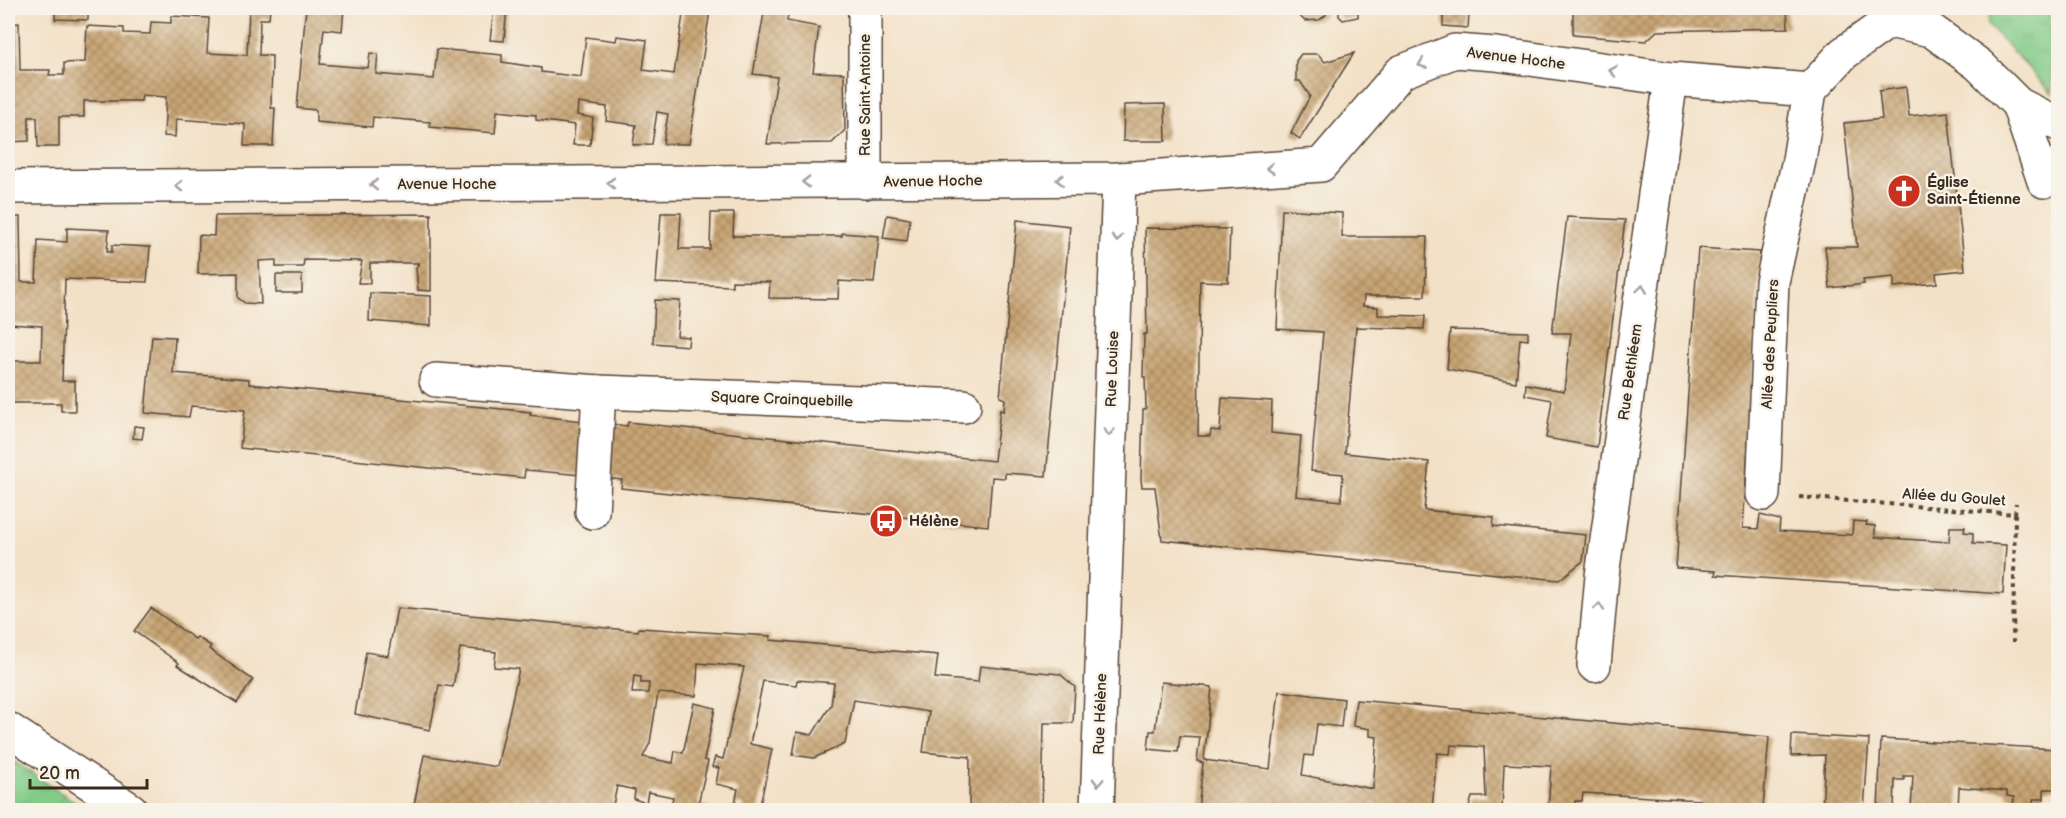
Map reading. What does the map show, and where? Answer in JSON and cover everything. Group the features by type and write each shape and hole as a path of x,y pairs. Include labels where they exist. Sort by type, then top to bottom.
{"street":[{"name":"Rue Saint-Antoine","path":"864,182 865,8"},
{"path":"1810,90 1844,53 1889,14 1931,30 1980,65 2018,104 2058,124"},
{"name":"Avenue Hoche","path":"8,187 1119,179 1321,165 1401,72 1455,51 1496,54 1671,80 1810,90"},
{"name":"Rue Bethléem","path":"1594,665 1602,576 1671,80"},
{"name":"Allée des Peupliers","path":"1763,494 1772,282 1799,160 1810,90"},
{"path":"2018,104 2044,181"},
{"name":"Rue Louise","path":"1103,618 1119,179"},
{"name":"Square Crainquebille","path":"436,380 599,392 964,406"},
{"path":"592,512 599,392"},
{"name":"Rue Hélène","path":"1097,810 1103,618"},
{"path":"8,729 131,810"}],"path":[{"name":"Allée du Goulet","path":"1763,494 2015,514 2013,642"},
{"path":"2015,514 2016,503"}],"green space":[{"path":"1991,8 2050,8 2052,93 1988,25"},
{"path":"8,758 87,810 8,810"}],"building":[{"path":"55,8 88,8 88,20 55,19"},
{"path":"249,8 270,8 269,19 260,19 259,55 272,56 271,108 275,108 273,146 244,146 245,124 176,119 175,137 164,136 166,97 142,95 141,101 84,101 84,117 59,117 59,147 38,147 37,117 29,117 29,141 8,142 8,24 19,23 20,70 50,70 49,75 64,75 64,63 85,62 87,26 124,28 124,33 150,34 151,22 171,23 171,16 209,18 207,53 247,55"},
{"path":"306,8 344,8 342,31 324,29 320,64 368,68 370,53 378,54 376,74 434,79 437,49 502,55 502,62 541,68 541,72 581,77 586,37 616,41 617,36 647,40 643,70 674,74 684,8 710,11 689,144 663,144 668,114 657,112 652,144 633,145 636,125 606,121 607,107 578,103 577,115 593,118 590,145 573,145 575,125 536,120 536,115 497,111 495,133 430,127 430,122 373,117 372,127 316,122 316,110 297,108"},
{"path":"494,8 507,8 504,41 490,40"},
{"path":"765,8 789,8 787,21 819,27 813,72 844,73 845,130 832,143 767,144 777,77 753,74"},
{"path":"1296,8 1326,8 1326,15 1319,20 1305,21 1296,13"},
{"path":"1339,8 1358,8 1358,17 1343,20 1339,16"},
{"path":"1573,8 1787,8 1788,28 1657,31 1646,41 1573,35"},
{"path":"1443,12 1469,14 1468,28 1443,26"},
{"path":"1354,53 1300,139 1291,133 1310,96 1300,81 1296,81 1296,61 1301,54 1318,54 1325,62"},
{"name":"Église Saint-Étienne","path":"1906,87 1909,116 1948,112 1965,270 1936,273 1937,283 1894,287 1894,277 1863,280 1864,284 1830,288 1825,247 1857,247 1844,123 1882,119 1879,91"},
{"path":"1165,104 1166,141 1123,141 1124,105"},
{"path":"1282,209 1342,213 1342,237 1427,237 1425,296 1364,296 1363,306 1378,307 1378,315 1425,316 1424,329 1356,327 1345,453 1429,462 1424,510 1494,517 1493,526 1586,535 1583,561 1559,580 1162,540 1155,487 1142,487 1141,479 1143,410 1146,409 1145,377 1143,377 1144,334 1147,334 1145,228 1230,229 1228,282 1200,281 1198,436 1210,436 1211,430 1220,431 1222,398 1272,401 1271,433 1301,436 1296,496 1341,501 1343,474 1311,471 1323,332 1277,329"},
{"path":"661,213 681,213 679,249 710,249 711,213 734,213 733,236 842,236 842,233 879,236 874,283 839,281 838,299 769,298 770,282 732,281 732,286 656,283"},
{"path":"431,214 431,291 418,290 416,268 419,263 370,263 370,283 358,283 362,261 304,260 303,267 276,267 276,260 259,261 261,304 245,303 238,298 238,273 198,274 199,235 214,236 215,216"},
{"path":"887,215 910,219 907,241 883,238"},
{"path":"8,217 20,217 21,282 36,282 38,240 67,242 67,228 109,230 107,252 112,252 112,245 150,247 147,282 65,279 62,381 75,381 75,411 61,411 61,403 8,403 8,361 41,361 42,326 8,324"},
{"path":"1567,217 1625,220 1597,447 1546,438 1552,400 1525,395 1526,384 1564,391 1571,333 1552,333"},
{"path":"1017,220 1070,226 1046,476 1005,473 1005,478 992,477 988,526 621,488 622,480 571,474 525,470 524,478 240,448 245,410 191,406 189,417 145,413 152,336 175,337 173,373 249,379 249,384 531,412 530,415 627,426 628,422 994,461 1000,410 1004,411 1005,399 1000,397"},
{"path":"1698,248 1760,252 1743,528 1758,529 1760,515 1780,520 1779,531 1852,535 1853,521 1867,522 1866,525 1875,526 1875,537 1949,542 1950,527 1965,527 1964,532 1973,533 1973,543 2006,545 2003,594 1715,575 1716,571 1676,568"},
{"path":"276,275 302,275 302,293 276,293"},
{"path":"370,293 431,296 431,326 369,321"},
{"path":"655,300 680,301 677,336 689,337 688,346 653,343"},
{"path":"1450,330 1528,332 1528,340 1520,339 1516,382 1447,369"},
{"path":"134,426 144,427 142,439 133,438"},
{"path":"151,608 195,639 197,637 211,646 209,649 253,680 237,703 177,665 179,663 134,631"},
{"path":"397,608 638,631 639,628 771,636 770,640 938,655 935,678 978,682 980,666 1060,674 1075,687 1073,723 1044,723 1042,810 969,810 970,757 923,752 929,712 854,700 845,744 814,758 793,755 797,732 812,735 831,705 834,683 797,680 796,685 763,681 750,744 772,749 759,810 743,810 744,805 735,803 738,789 716,784 719,768 712,767 715,757 723,759 744,667 698,663 696,696 658,693 650,743 643,757 673,763 675,751 683,753 694,703 715,708 704,760 708,761 698,804 709,807 708,810 670,810 673,797 648,792 646,803 634,799 635,790 617,786 612,810 413,810 424,755 497,767 519,669 494,667 496,652 460,648 453,687 439,685 430,730 355,714 366,652 388,656","holes":["634,676 641,677 641,683 649,683 648,693 632,693"]},
{"path":"1161,682 1212,687 1204,760 1270,769 1279,691 1344,699 1341,727 1317,724 1313,756 1305,755 1302,775 1373,789 1377,737 1370,736 1370,729 1353,726 1356,700 1769,737 1763,808 1770,808 1770,810 1699,810 1700,800 1583,793 1582,801 1575,801 1574,810 1548,810 1551,766 1504,764 1502,810 1468,810 1472,797 1486,797 1484,747 1451,745 1450,754 1437,753 1432,810 1287,810 1287,806 1272,803 1270,810 1198,810 1203,763 1197,761 1200,737 1180,736 1178,752 1148,749 1150,731 1155,731"},
{"path":"1792,735 1869,739 1864,810 1822,810 1825,755 1791,756"},
{"path":"1881,739 2058,749 2058,789 2044,789 2044,799 2033,799 2034,810 2013,810 2014,797 2007,796 2007,791 1959,787 1958,810 1911,810 1913,776 1904,776 1904,780 1895,780 1894,810 1878,810"}],"place":[{"name":"Église Saint-Étienne","path":"1904,191"},
{"name":"Hélène","path":"886,521"}]}
